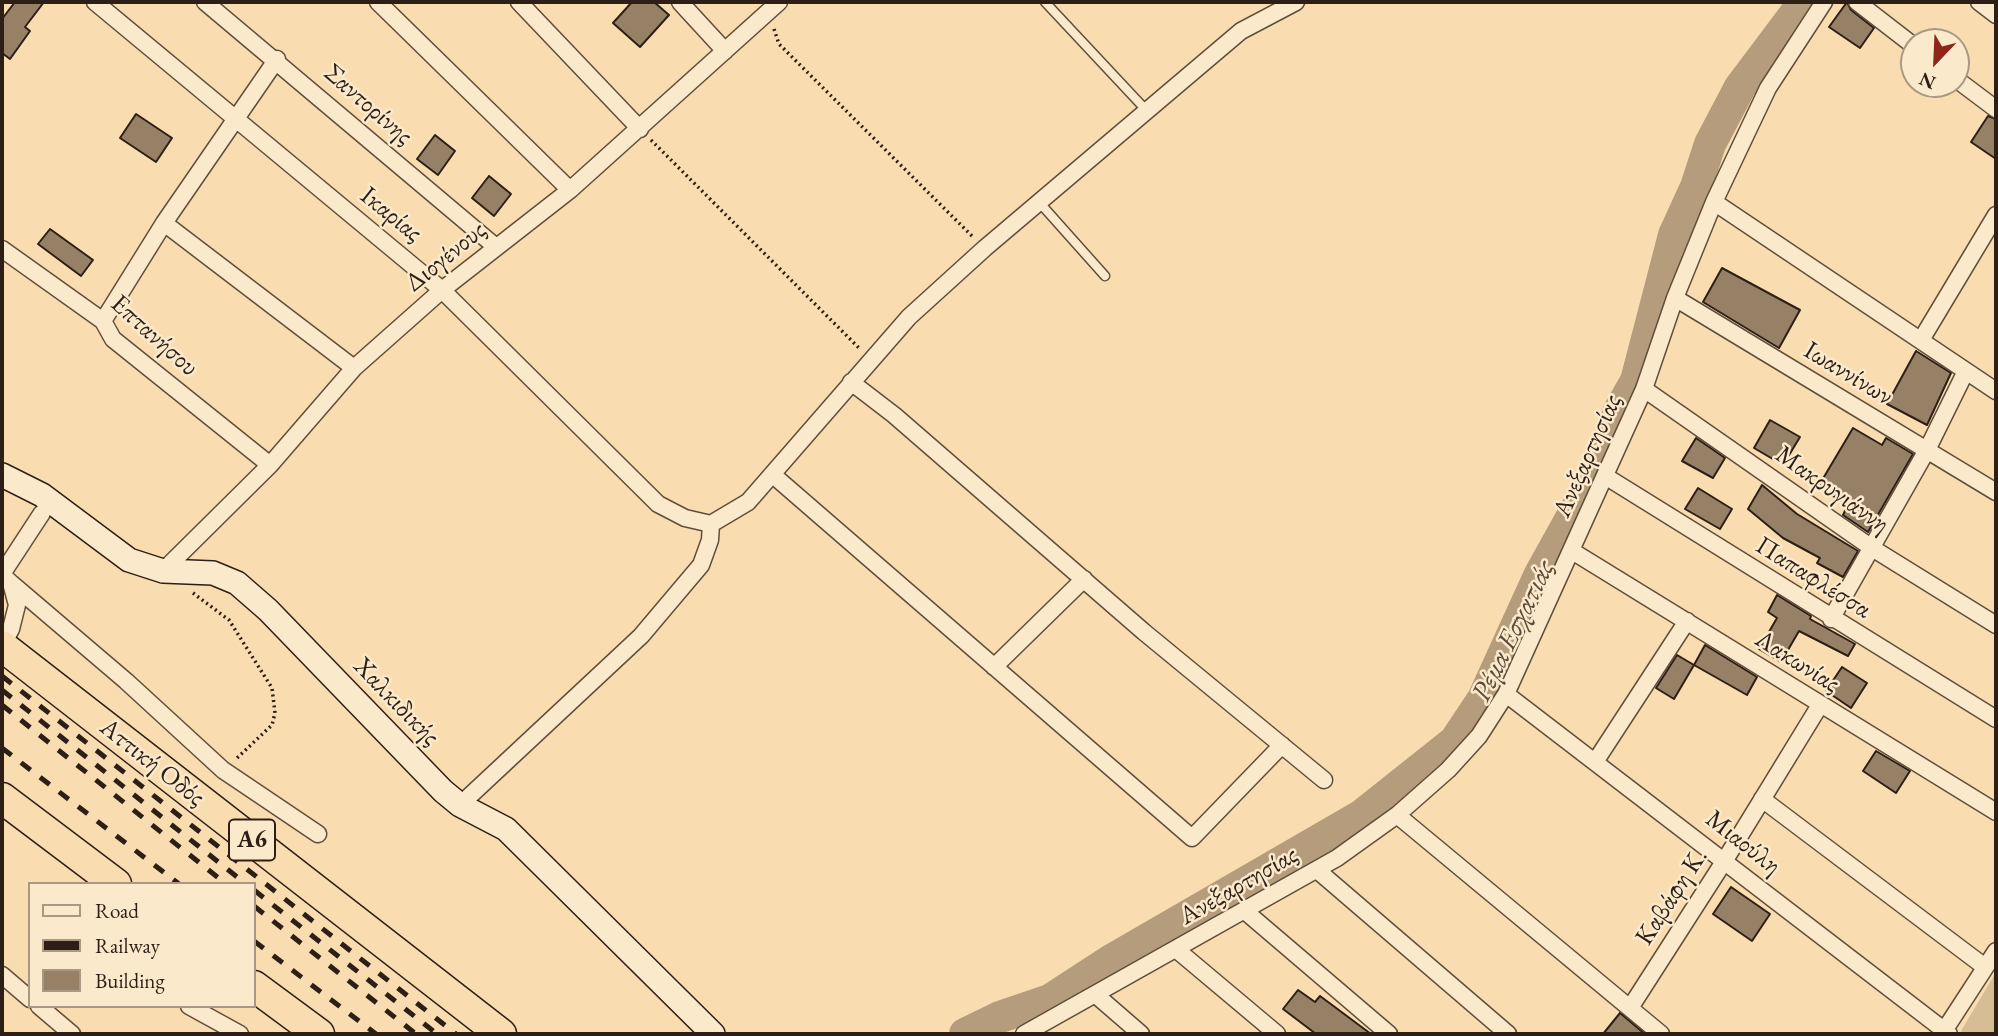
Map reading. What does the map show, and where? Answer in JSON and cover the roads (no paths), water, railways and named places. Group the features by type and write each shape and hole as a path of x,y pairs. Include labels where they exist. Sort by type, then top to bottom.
{"highway":[{"name":"Αττική Οδός","path":"5,640 502,1034"},
{"path":"2,798 113,882"},
{"path":"256,987 319,1034"}],"street":[{"name":"Ικαρίας","path":"95,2 442,289 658,504 685,518 711,524"},
{"name":"Σαντορίνης","path":"205,2 277,59 496,247"},
{"path":"379,2 570,190"},
{"path":"680,2 725,51"},
{"path":"460,805 641,636 701,565 710,540 711,524 748,502 909,317 985,248 1241,31 1296,2"},
{"name":"Ανεξαρτησίας","path":"1024,1034 1317,870 1397,815 1462,755 1492,718 1506,694 1644,389 1675,298 1714,202 1768,88 1824,2"},
{"path":"1857,2 1900,35"},
{"path":"1979,2 1996,15"},
{"path":"524,4 640,129"},
{"name":"Διογένους","path":"163,570 270,465 354,368 442,289 570,190 640,129 725,51 768,5"},
{"path":"103,321 164,223 277,59"},
{"path":"1970,90 1996,109"},
{"path":"1714,202 1996,391"},
{"path":"1921,340 1996,215"},
{"path":"164,223 354,368"},
{"name":"Επτανήσου","path":"2,249 103,321 113,339 270,465"},
{"name":"Ιωαννίνων","path":"1675,298 1996,492"},
{"path":"1831,619 1927,450 1966,371"},
{"path":"851,382 894,415 1324,780"},
{"name":"Μακρυγιάννη","path":"1644,389 1872,548 1996,625"},
{"name":"Χαλκιδικής","path":"2,475 42,495 119,555 163,570 213,573 237,583 268,610 437,785 460,805 506,829 713,1034"},
{"path":"773,475 1192,838 1282,745"},
{"name":"Παπαφλέσσα","path":"1605,476 1831,619 1996,719"},
{"path":"5,577 42,513"},
{"name":"Λακωνίας","path":"1572,551 1996,813"},
{"path":"5,577 17,605 5,640"},
{"path":"5,577 126,681 223,770 318,834"},
{"path":"994,667 1084,579"},
{"path":"1595,762 1687,621"},
{"name":"Μιαούλη","path":"1506,694 1725,860 1945,1033"},
{"name":"Καβάφη Κ.","path":"1630,1008 1725,860 1819,705"},
{"path":"1762,799 1985,967"},
{"path":"1397,815 1661,1034"},
{"path":"1317,870 1508,1034"},
{"path":"1246,912 1389,1034"},
{"path":"1177,950 1277,1034"},
{"path":"1945,1033 1996,951"},
{"path":"2,975 28,997"},
{"path":"1096,995 1141,1034"},
{"path":"41,1008 72,1034"},
{"path":"193,1008 240,1034"}],"lane":[{"path":"1045,2 1147,111"},
{"path":"1040,202 1105,276"}],"waterway":[{"name":"Ρέμα Εσχατιάς","path":"965,1034 1000,1017 1050,1000 1113,959 1362,815 1455,741 1483,699 1540,574 1600,466 1619,411 1636,381 1674,235 1696,187 1710,144 1740,87 1804,2"}],"railway":[{"path":"2,676 456,1034"},
{"path":"2,690 243,882"},
{"path":"2,705 223,882"},
{"path":"2,748 176,882"},
{"path":"256,892 437,1034"},
{"path":"256,908 416,1034"},
{"path":"256,943 376,1034"}]}
